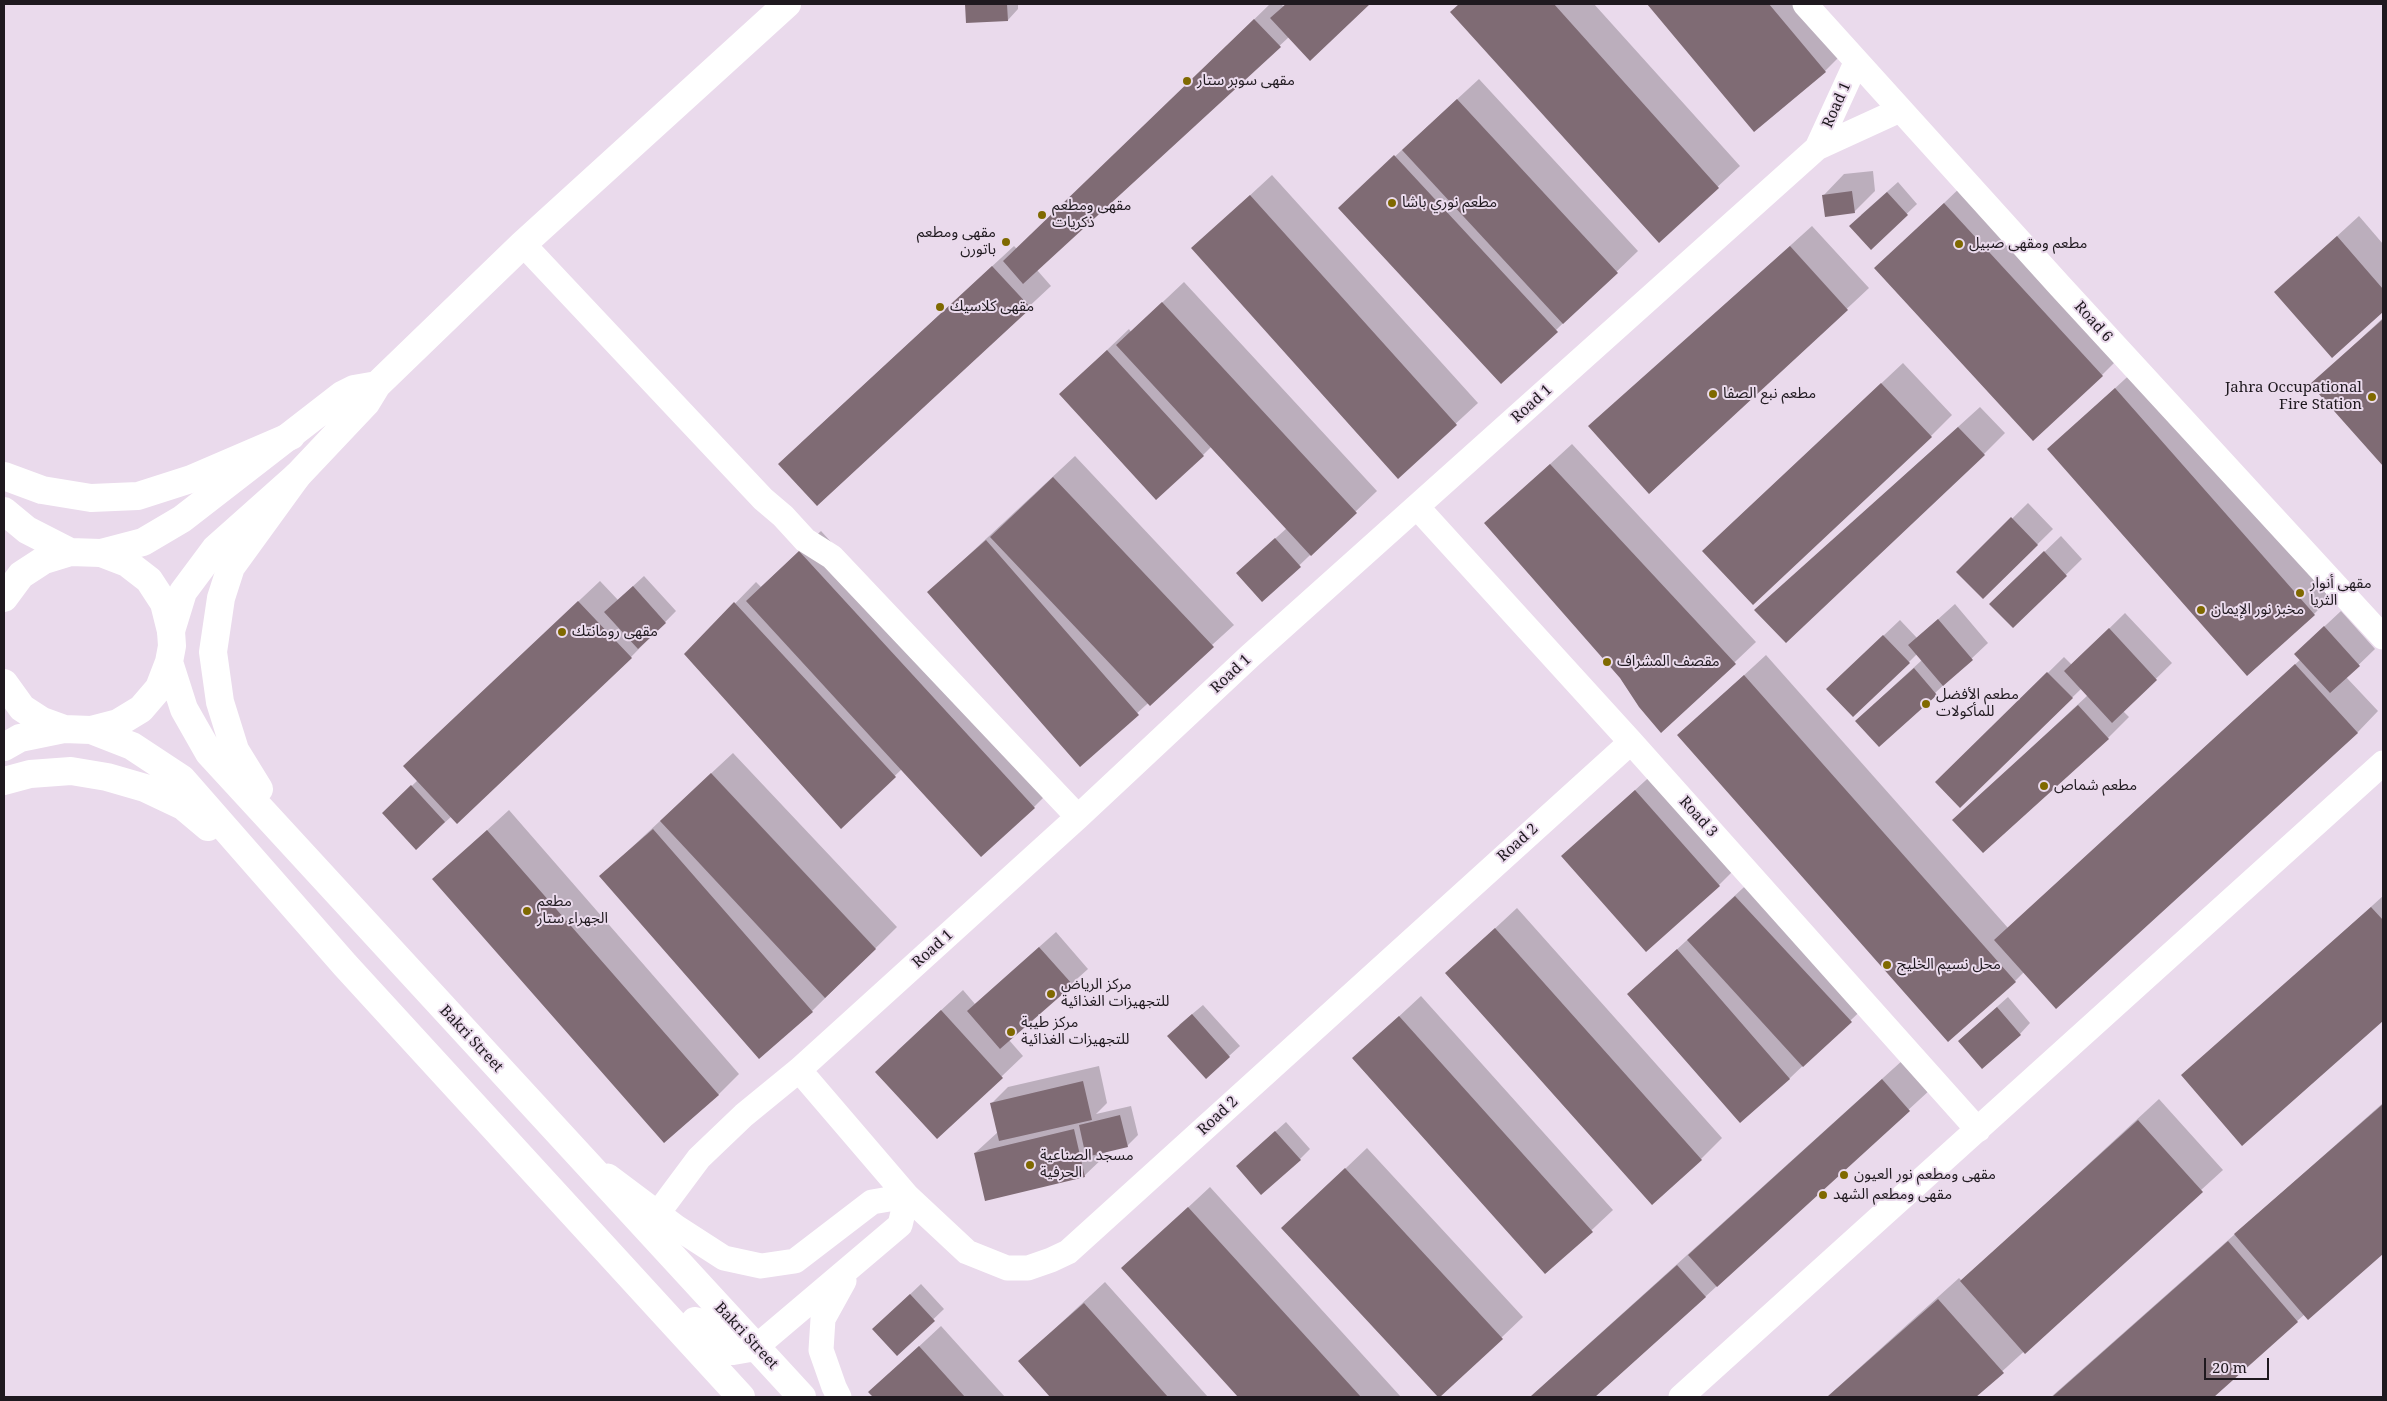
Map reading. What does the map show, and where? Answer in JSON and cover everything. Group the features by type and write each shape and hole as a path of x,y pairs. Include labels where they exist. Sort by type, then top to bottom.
{"main road":[{"path":"4,747 20,738 64,729 91,730 118,723 141,708 159,688 169,662 172,630 184,592 215,549 297,476 366,403 377,385 523,244 787,4"},
{"path":"4,598 21,575 44,560 70,552 101,553 143,542 182,518 342,396 354,390 377,385"},
{"path":"4,476 42,490 91,498 138,496 191,479 291,436"},
{"path":"292,844 235,750 220,702 213,652 221,598 231,567 297,476"},
{"path":"4,511 27,530 70,552"},
{"path":"101,553 127,562 149,580 164,604 172,630"},
{"name":"Bakri Street","path":"169,662 184,708 209,753 802,1397"},
{"path":"4,683 22,708 42,721 64,729"},
{"path":"91,730 132,746 182,779 255,864 543,1183 572,1210 741,1397"},
{"path":"4,781 30,774 71,771 107,777 145,788 183,806 255,864"},
{"path":"572,1210 598,1227 639,1260 716,1344 733,1351 756,1347"}],"street":[{"name":"Road 6","path":"1805,4 2060,286 2383,637"},
{"name":"Road 1","path":"1817,148 1856,62"},
{"name":"Road 1","path":"658,1213 699,1158 744,1115 799,1070 1078,817 1250,656 1817,148 1900,110"},
{"path":"523,244 763,499 783,516 804,540 832,557 1078,817"},
{"name":"Road 3","path":"1417,507 1631,742 1978,1130"},
{"name":"Road 2","path":"799,1070 908,1196 935,1224 967,1252 1008,1268 1028,1268 1068,1252 1631,742"},
{"path":"1681,1397 2383,763"},
{"path":"574,1150 676,1227 724,1258 761,1266 795,1261 872,1202 908,1196 900,1225 756,1347"},
{"path":"839,1397 821,1350 823,1319 850,1269"}],"building":[{"path":"965,4 1007,4 1008,21 966,23"},
{"path":"1286,4 1370,4 1310,61 1270,18"},
{"path":"1459,4 1554,4 1719,188 1659,243 1450,12"},
{"path":"1647,4 1769,4 1826,72 1754,132"},
{"path":"1254,19 1281,47 1023,284 1003,261"},
{"path":"1457,99 1618,273 1563,324 1402,150"},
{"path":"1394,155 1558,332 1501,384 1338,208"},
{"path":"1852,191 1855,213 1825,217 1822,195"},
{"path":"1887,192 1908,215 1871,250 1849,226"},
{"path":"1250,195 1457,425 1398,479 1191,248"},
{"path":"1944,203 2103,376 2033,441 1874,268"},
{"path":"2337,236 2383,289 2383,312 2332,358 2274,292"},
{"path":"1790,246 1848,310 1649,494 1588,426"},
{"path":"992,266 1031,308 817,506 778,464"},
{"path":"1162,302 1357,513 1311,556 1116,345"},
{"path":"2383,319 2383,466 2310,384"},
{"path":"1107,350 1204,456 1156,500 1059,394"},
{"path":"1881,383 1932,437 1753,605 1702,551"},
{"path":"2115,388 2315,615 2247,676 2047,449"},
{"path":"1958,427 1985,455 1786,643 1754,610"},
{"path":"1550,464 1736,664 1661,733 1639,707 1620,678 1484,523"},
{"path":"1053,477 1214,647 1150,706 990,537"},
{"path":"2011,517 2038,545 1983,599 1956,572"},
{"path":"1275,538 1301,567 1262,602 1236,573"},
{"path":"986,540 1139,715 1080,767 927,592"},
{"path":"799,551 1035,808 981,857 746,601"},
{"path":"2044,551 2067,576 2013,628 1989,604"},
{"path":"633,586 666,623 638,649 604,612"},
{"path":"578,601 632,658 457,824 403,766"},
{"path":"734,602 896,777 841,829 684,654"},
{"path":"1938,619 1973,660 1943,686 1908,645"},
{"path":"2324,626 2360,666 2330,693 2294,654"},
{"path":"2109,628 2157,680 2112,723 2064,671"},
{"path":"1883,635 1910,663 1853,717 1826,689"},
{"path":"2295,664 2358,733 2056,1009 1994,940"},
{"path":"1914,668 1937,695 1879,747 1855,721"},
{"path":"2047,672 2073,698 1960,808 1935,782"},
{"path":"1744,675 2016,982 1948,1042 1677,735"},
{"path":"2078,705 2109,739 1983,853 1952,820"},
{"path":"711,773 876,949 825,998 660,821"},
{"path":"411,785 445,822 416,850 382,813"},
{"path":"1635,790 1720,886 1646,952 1561,856"},
{"path":"653,829 813,1012 759,1059 599,876"},
{"path":"487,830 719,1095 664,1143 432,879"},
{"path":"1735,896 1852,1022 1803,1067 1687,940"},
{"path":"2371,907 2383,920 2383,1021 2242,1146 2181,1075"},
{"path":"1495,928 1702,1160 1652,1205 1445,973"},
{"path":"1039,947 1073,985 1000,1049 967,1011"},
{"path":"1677,949 1790,1079 1740,1123 1627,994"},
{"path":"1997,1007 2021,1035 1982,1069 1958,1041"},
{"path":"941,1010 1003,1078 937,1139 875,1072"},
{"path":"1192,1014 1230,1057 1206,1079 1167,1036"},
{"path":"1399,1016 1593,1232 1545,1274 1352,1058"},
{"path":"1882,1079 1910,1111 1717,1287 1688,1255"},
{"path":"1083,1081 1092,1120 999,1141 990,1103"},
{"path":"2383,1104 2383,1254 2308,1320 2234,1234"},
{"path":"1120,1115 1128,1147 1086,1157 1079,1125"},
{"path":"2138,1120 2203,1192 2025,1354 1960,1281"},
{"name":"مسجد الصناعية الحرفية","path":"1074,1129 1085,1177 985,1201 974,1153"},
{"path":"1275,1131 1301,1160 1261,1195 1236,1166"},
{"path":"1345,1168 1503,1339 1440,1397 1281,1228"},
{"path":"1188,1207 1361,1397 1238,1397 1121,1268"},
{"path":"2228,1241 2298,1322 2214,1397 2052,1397"},
{"path":"1677,1265 1706,1297 1595,1397 1530,1397"},
{"path":"910,1294 935,1321 897,1356 872,1329"},
{"path":"1938,1299 2004,1373 1976,1397 1827,1397"},
{"path":"1084,1303 1168,1397 1050,1397 1018,1361"},
{"path":"919,1346 965,1397 873,1397 868,1392"}],"place":[{"name":"مقهى سوبر ستار","path":"1187,81"},
{"name":"مطعم نوري باشا","path":"1392,203"},
{"name":"مقهى ومطعم ذكريات","path":"1042,215"},
{"name":"مقهى ومطعم باتورن","path":"1006,242"},
{"name":"مطعم ومقهى صبيل","path":"1959,244"},
{"name":"مقهى كلاسيك","path":"940,307"},
{"name":"مطعم نبع الصفا","path":"1713,394"},
{"name":"Jahra Occupational Fire Station","path":"2372,397"},
{"name":"مقهى أنوار الثريا","path":"2300,593"},
{"name":"مخبز نور الإيمان","path":"2201,610"},
{"name":"مقهى رومانتك","path":"562,632"},
{"name":"مقصف المشراف","path":"1607,662"},
{"name":"مطعم الأفضل للمأكولات","path":"1926,704"},
{"name":"مطعم شماص","path":"2044,786"},
{"name":"مطعم الجهراء ستار","path":"527,911"},
{"name":"محل نسيم الخليج","path":"1887,965"},
{"name":"مركز الرياض للتجهيزات الغذائية","path":"1051,994"},
{"name":"مركز طيبة للتجهيزات الغذائية","path":"1011,1032"},
{"name":"مسجد الصناعية الحرفية","path":"1030,1165"},
{"name":"مقهى ومطعم نور العيون","path":"1844,1175"},
{"name":"مقهى ومطعم الشهد","path":"1823,1195"}]}
